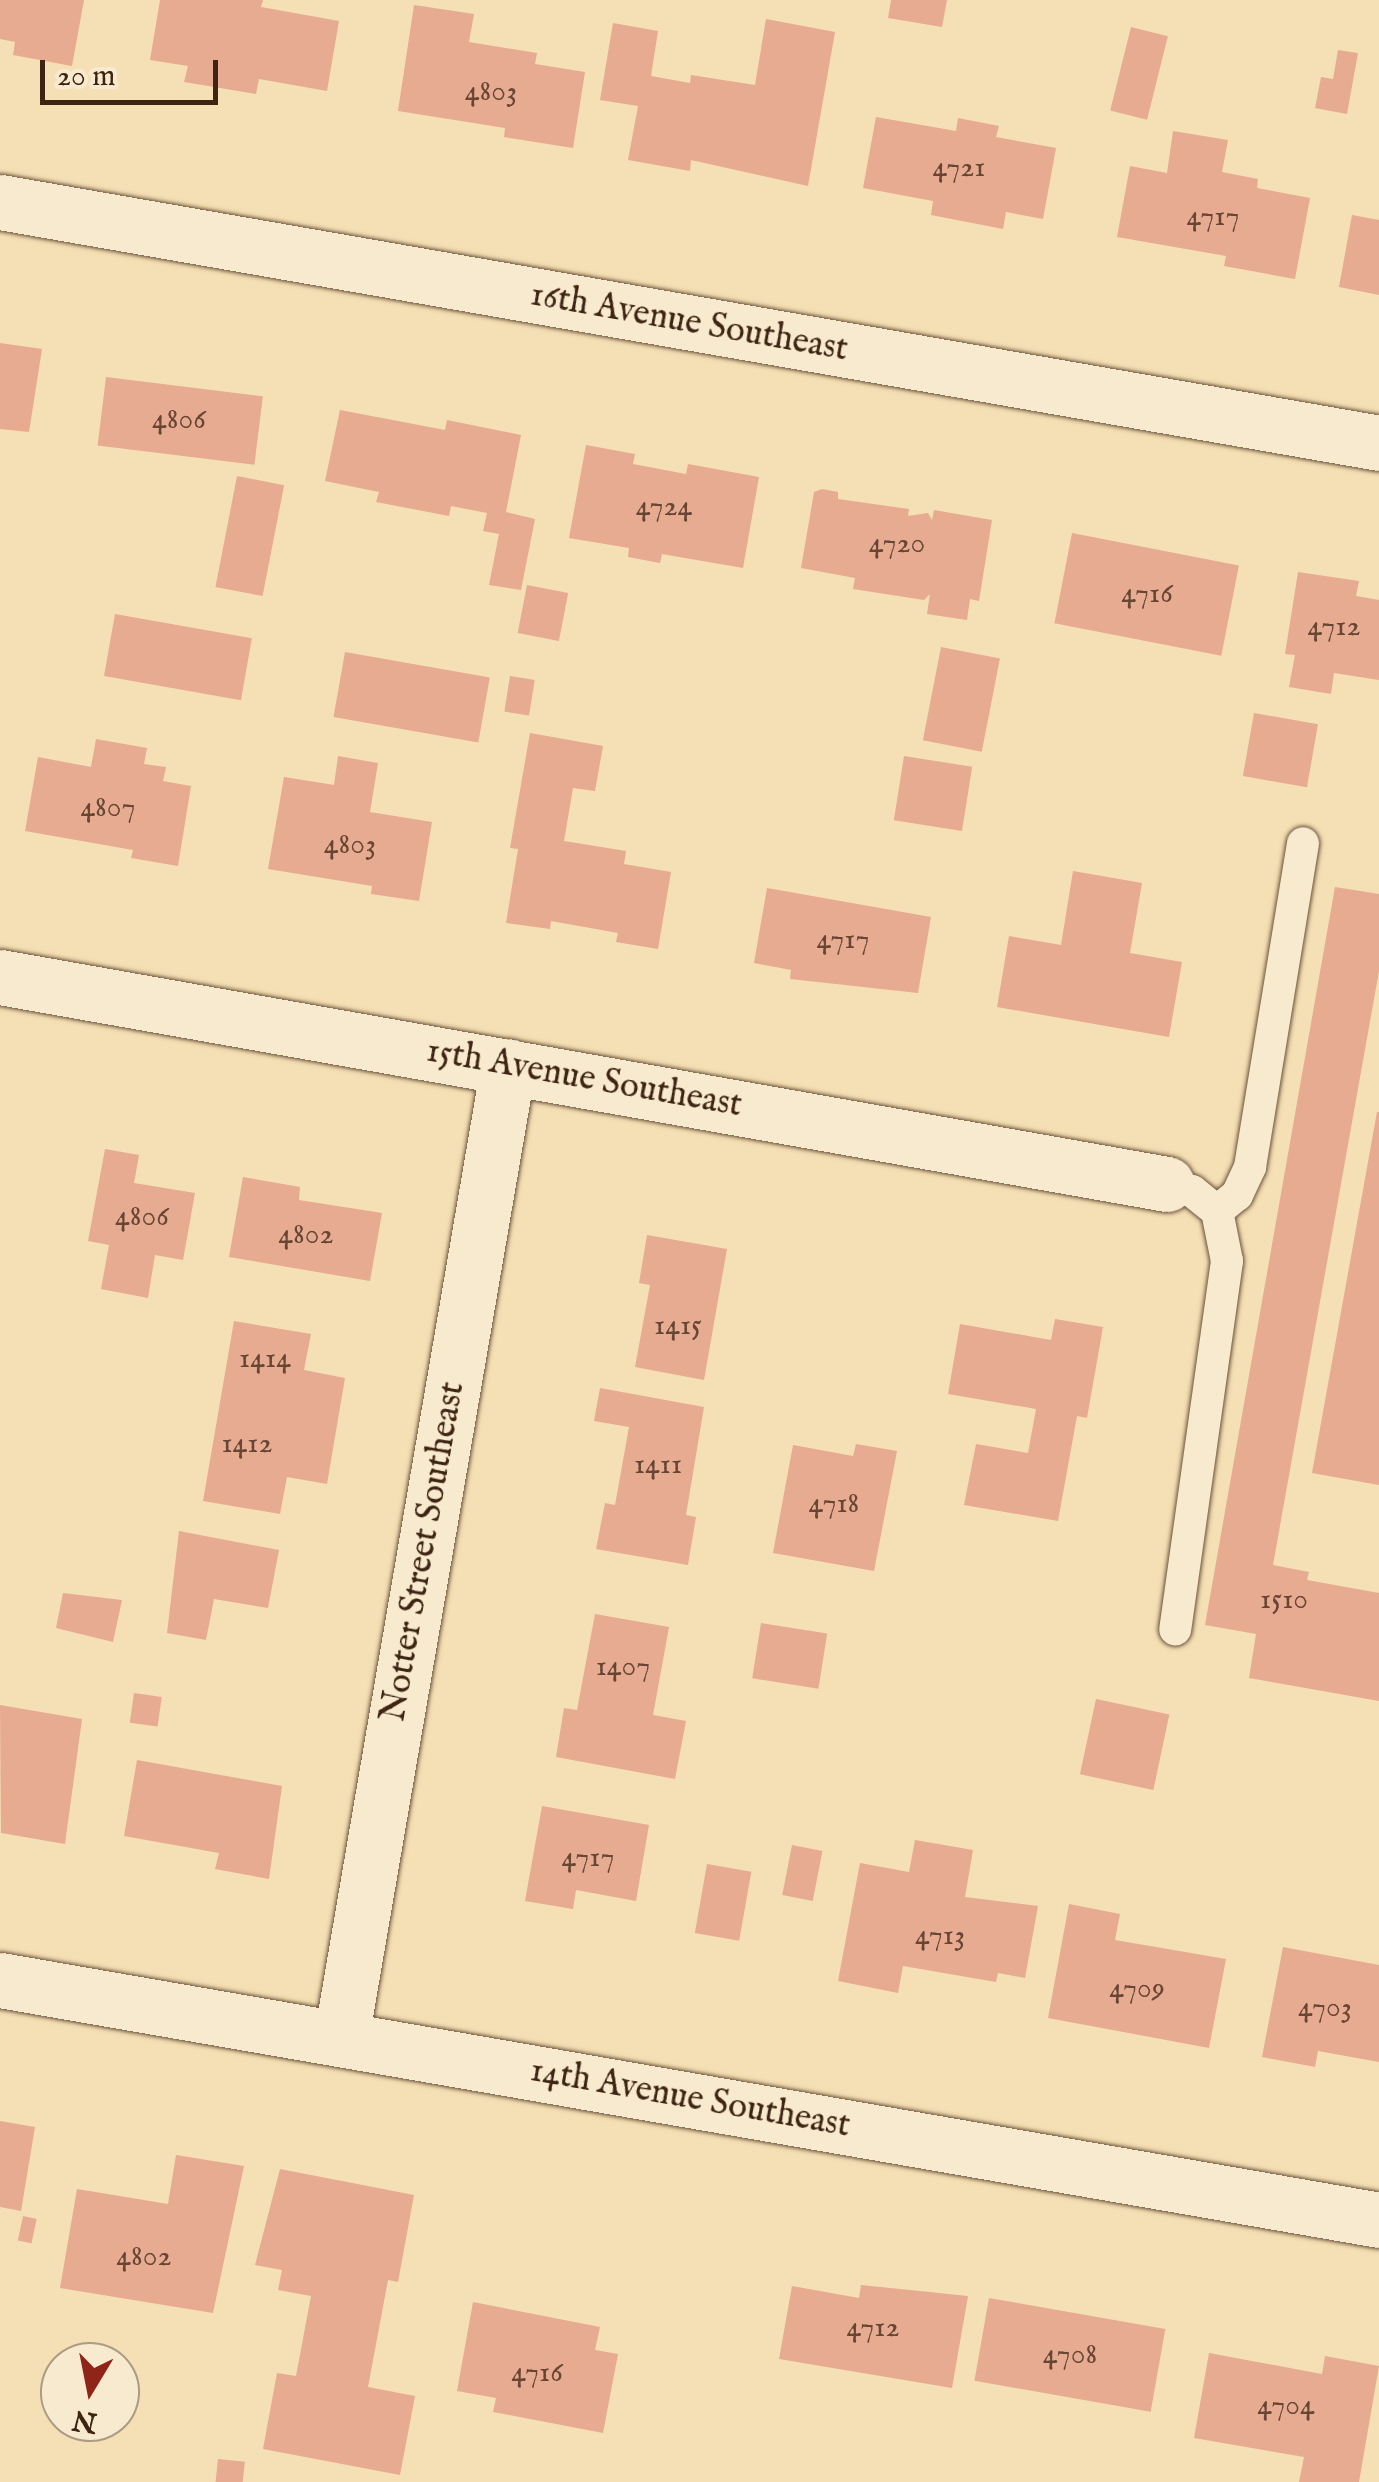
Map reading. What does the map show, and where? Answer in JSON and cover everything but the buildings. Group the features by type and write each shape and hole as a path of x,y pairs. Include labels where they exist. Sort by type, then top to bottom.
{"street":[{"name":"16th Avenue Southeast","path":"0,202 1379,443"},
{"name":"15th Avenue Southeast","path":"0,978 1166,1184"},
{"name":"Notter Street Southeast","path":"341,2038 508,1066"},
{"name":"14th Avenue Southeast","path":"0,1980 1379,2220"}],"lane":[{"path":"1217,1211 1237,1195 1250,1167 1303,843"},
{"path":"1166,1184 1192,1191 1217,1211 1226,1261 1176,1628"}]}
